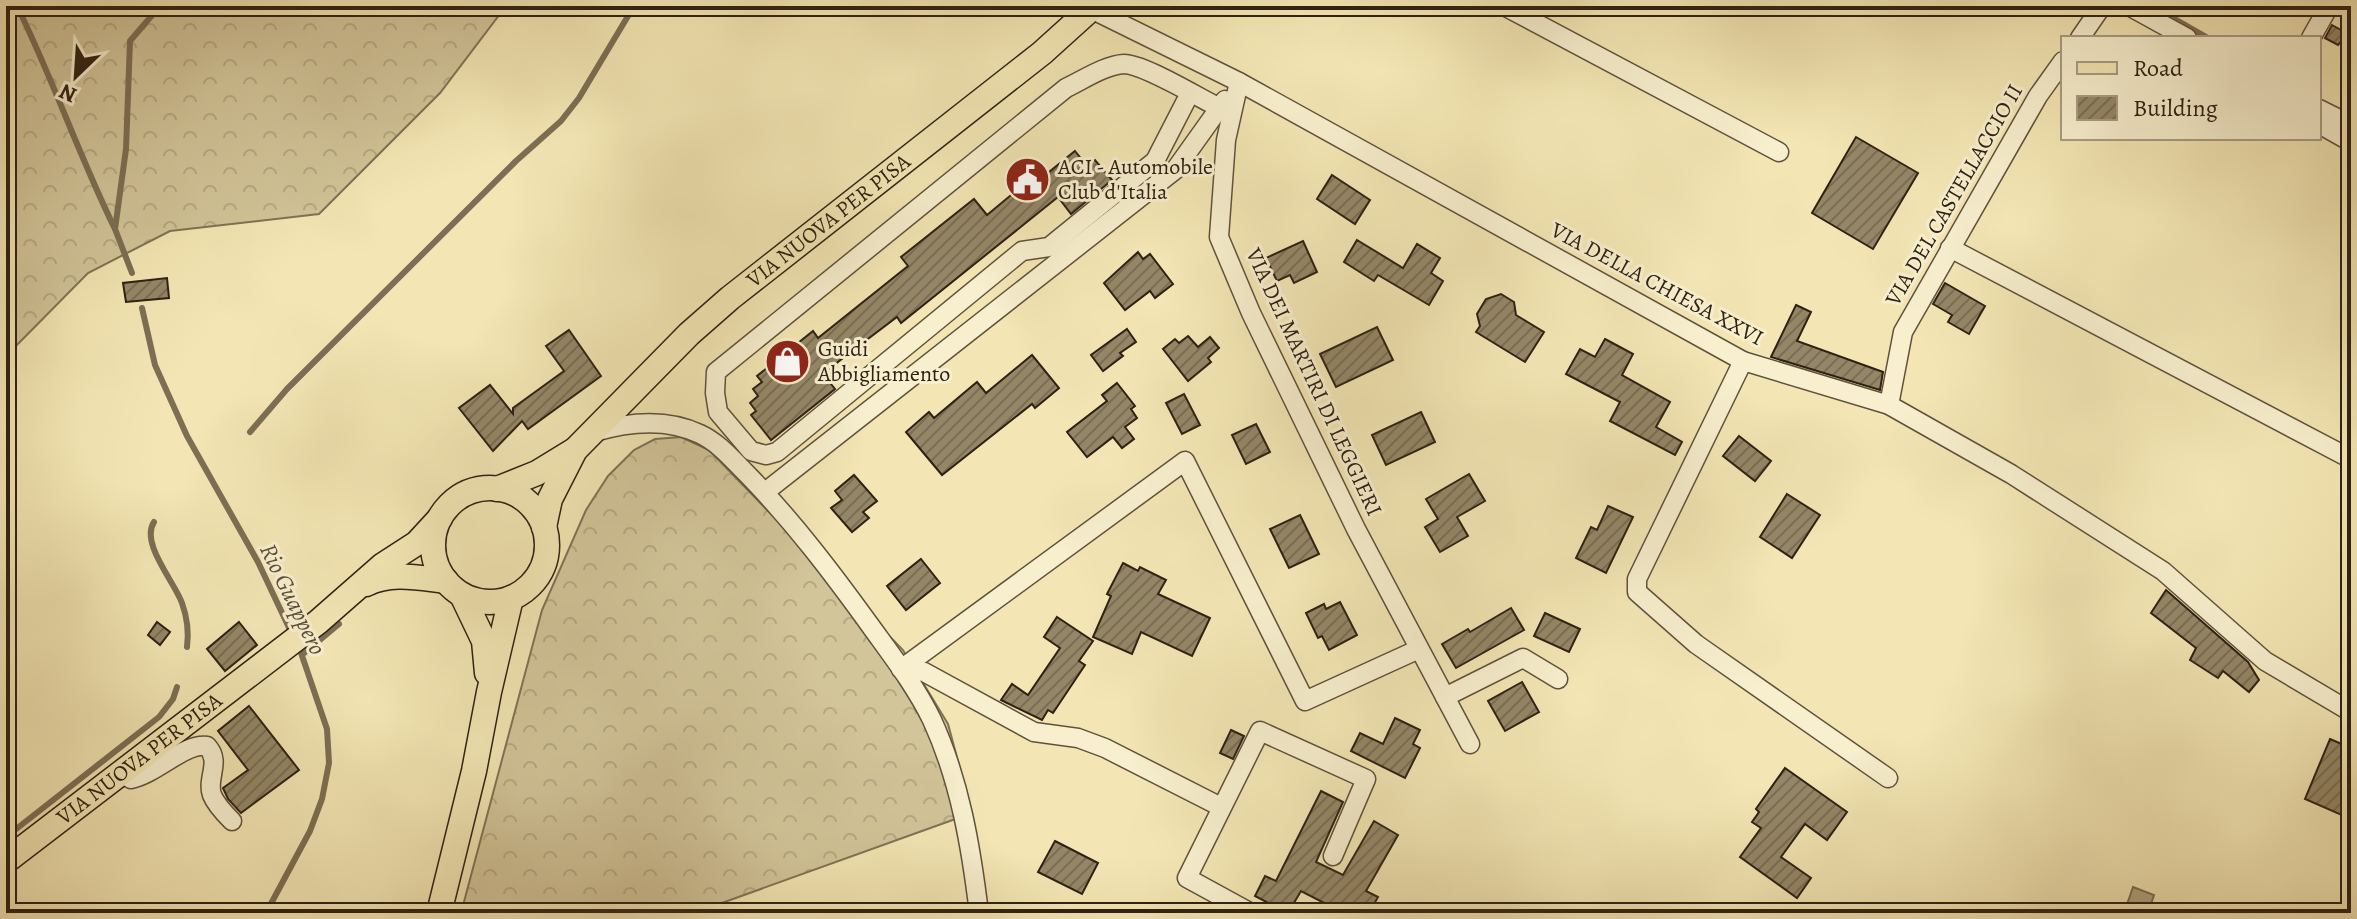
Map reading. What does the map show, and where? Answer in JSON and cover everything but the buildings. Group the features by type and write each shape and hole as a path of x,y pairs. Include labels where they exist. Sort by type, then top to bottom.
{"main road":[{"name":"VIA NUOVA PER PISA","path":"583,441 678,345 730,298 1042,53 1093,7"},
{"path":"497,489 537,473 583,441"},
{"path":"362,586 383,577 415,577 454,588 483,602 511,598 531,585 543,565 547,547 544,527 550,499 583,441"},
{"path":"362,586 383,565 417,543 455,501 475,491 507,491 526,501 544,527"},
{"path":"440,518 433,545 438,569 454,588 484,641 489,692"},
{"name":"VIA NUOVA PER PISA","path":"6,861 362,586"},
{"path":"439,913 474,771 511,598"}],"street":[{"path":"1504,6 1779,152"},
{"path":"2081,36 2102,6"},
{"path":"2129,6 2183,36"},
{"path":"2312,36 2329,6"},
{"name":"VIA DELLA CHIESA XXVI","path":"1093,7 1239,82 1743,361 1889,405 2011,474 2163,571 2265,661 2351,712"},
{"path":"1190,93 1155,161 1049,247 1022,251 777,452 766,455 751,451 718,412 716,372 1066,88 1124,64 1145,70 1220,108"},
{"name":"VIA DEL CASTELLACCIO II","path":"1889,405 1903,332 2038,96 2061,64"},
{"path":"765,492 1175,170 1239,82"},
{"name":"VIA DEI MARTIRI DI LEGGIERI","path":"1239,82 1226,140 1219,237 1258,327 1356,529 1470,744"},
{"path":"2321,110 2351,125"},
{"path":"2321,125 2351,142"},
{"path":"1164,143 1186,155"},
{"path":"1950,248 2351,459"},
{"path":"1743,361 1637,579 1637,592 1696,644 1888,778"},
{"path":"583,441 623,424 684,428 701,435 720,447 765,492 827,565 901,669 931,719 951,770 971,844 979,913"},
{"path":"901,669 1185,461 1305,701 1419,649"},
{"path":"1445,697 1523,658 1558,679"},
{"path":"901,669 924,672 1034,732 1078,738 1105,748 1221,807"},
{"path":"1251,913 1187,878 1260,731 1366,779 1333,856"},
{"path":"121,773 131,779 140,777 196,745 207,746 213,753 215,769 210,786 213,798 232,821"}],"green space":[{"path":"6,6 506,6 440,93 319,214 170,231 88,273 6,356"},
{"path":"681,437 709,450 903,650 948,724 972,813 694,913 461,913 542,610 586,510 608,476 634,450 655,439"}],"shaded area":[{"path":"2133,887 2154,895 2148,913 2124,913"}],"waterway":[{"path":"17,6 115,229"},
{"name":"Rio Guappero","path":"132,273 115,229 126,149 130,41 160,6"},
{"path":"250,432 287,389 516,161 561,121 579,98 634,6"},
{"path":"1836,6 1841,9 1843,6"},
{"path":"2152,6 2204,36"},
{"name":"Rio Guappero","path":"142,308 155,365 187,436 258,562 292,634"},
{"path":"154,522 151,540 182,603 187,625 187,647"},
{"path":"303,654 339,624"},
{"name":"Rio Guappero","path":"266,913 310,831 322,799 329,763 327,729 298,644"},
{"path":"6,837 159,717 173,699 177,687"}],"place":[{"name":"ACI - Automobile Club d'Italia","path":"1027,180"},
{"name":"Guidi Abbigliamento","path":"787,362"}]}
